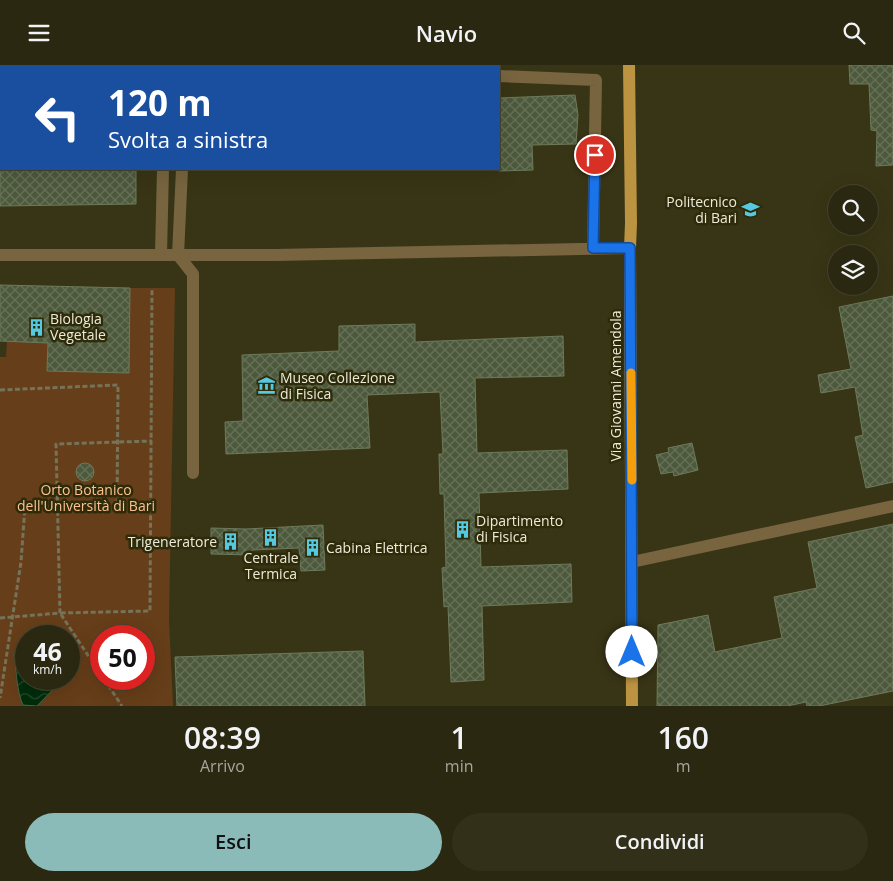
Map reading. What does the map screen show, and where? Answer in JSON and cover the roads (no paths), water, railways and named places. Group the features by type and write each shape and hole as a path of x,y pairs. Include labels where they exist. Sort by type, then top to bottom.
{"main road":[{"name":"Via Giovanni Amendola","path":"629,65 632,223 630,248 632,706"}],"lane":[{"path":"500,76 596,80 593,248"},
{"path":"161,254 163,170"},
{"path":"182,170 178,255 193,274 193,473"},
{"path":"0,255 276,255 630,248"},
{"path":"632,562 893,506"}],"water":[{"path":"19,690 52,690 37,706 23,705"}],"place":[{"name":"Politecnico di Bari","path":"751,210"},
{"name":"Biologia Vegetale","path":"36,327"},
{"name":"Museo Collezione di Fisica","path":"266,386"},
{"name":"Dipartimento di Fisica","path":"462,529"},
{"name":"Centrale Termica","path":"271,538"},
{"name":"Trigeneratore","path":"231,542"},
{"name":"Cabina Elettrica","path":"312,548"}],"park label":[{"name":"Orto Botanico dell'Università di Bari","path":"86,498"}]}
